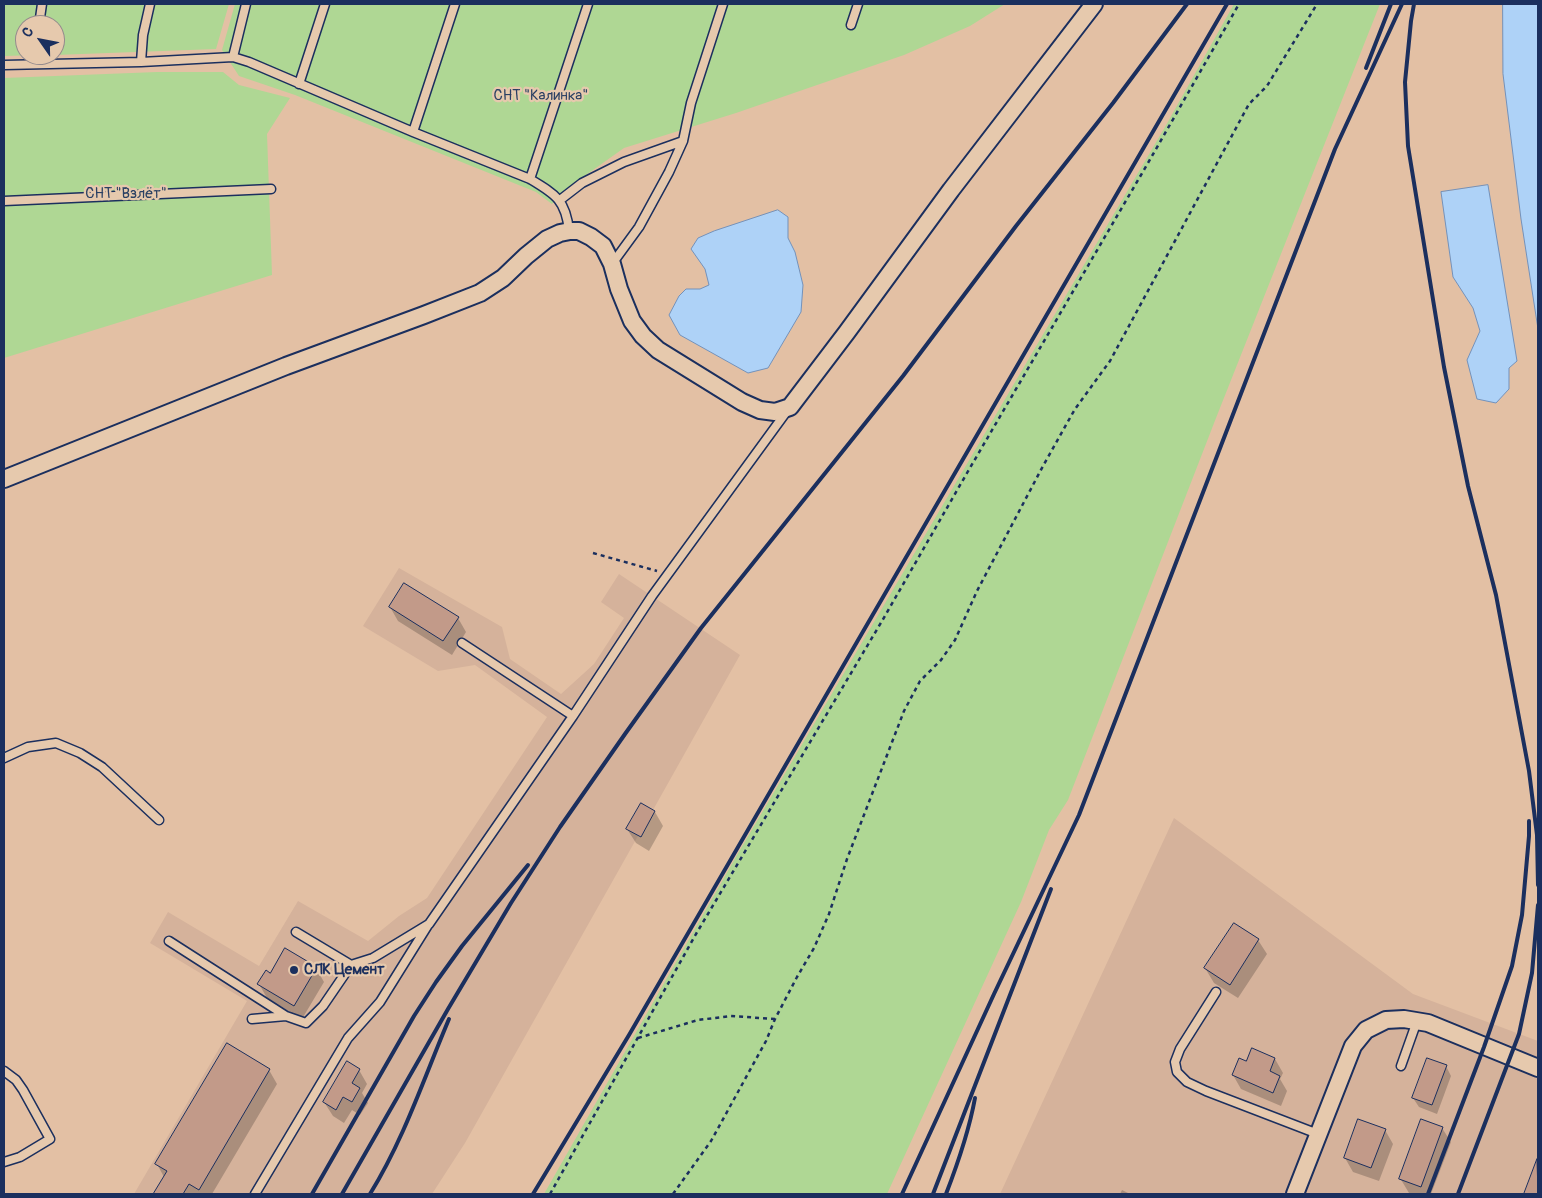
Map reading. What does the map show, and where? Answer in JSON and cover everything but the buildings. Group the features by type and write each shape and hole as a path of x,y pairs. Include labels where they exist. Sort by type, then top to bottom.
{"street":[{"path":"4,479 286,366 480,293 503,278 526,256 547,240 560,233 579,231 592,236 603,246 612,264 619,289 632,321 643,336 658,350 742,402 760,410 775,412 790,407 957,182 1094,4"},
{"path":"1295,1194 1353,1046 1366,1030 1386,1020 1404,1018 1428,1023 1538,1068"}],"lane":[{"path":"141,62 143,35 150,4"},
{"path":"233,57 246,4"},
{"path":"299,84 325,4"},
{"path":"413,132 455,4"},
{"path":"530,179 588,4"},
{"path":"612,264 639,227 669,172 683,141 691,103 723,4"},
{"path":"852,25 858,4"},
{"path":"65,64 233,57 249,62 413,132 530,179 560,200 568,216 570,232"},
{"path":"4,66 33,65"},
{"path":"560,200 582,183 624,162 683,141"},
{"path":"4,201 271,189"},
{"path":"255,1194 348,1038 380,1002 429,924 573,716 652,596 790,407"},
{"path":"462,643 573,716"},
{"path":"4,758 28,747 56,742 80,753 102,767 159,820"},
{"path":"169,941 286,1016 306,1023 323,1006 351,965 373,958 429,924"},
{"path":"296,932 351,965"},
{"path":"1216,992 1180,1049 1176,1062 1177,1072 1187,1082 1206,1091 1318,1134"},
{"path":"252,1019 286,1016"},
{"path":"1401,1066 1417,1021"},
{"path":"4,1071 16,1080 23,1090 50,1138 20,1157 4,1162"}],"path":[{"path":"550,1194 696,934 882,621 1239,4"},
{"path":"673,1194 711,1141 766,1041 797,976 814,948 829,914 847,859 904,711 920,681 941,660 955,640 977,591 1075,409 1110,361 1249,104 1267,86 1317,4"},
{"path":"593,554 668,574"},
{"path":"637,1039 698,1020 731,1016 775,1019"}],"shaded area":[{"path":"399,568 502,627 510,659 561,694 594,664 624,618 601,602 619,574 740,655 653,810 655,811 641,837 638,836 465,1143 432,1194 134,1194 247,1001 150,943 168,912 259,966 298,901 368,941 399,916 427,898 547,717 475,665 438,671 363,626"},
{"path":"1174,818 1413,994 1538,1041 1538,1194 1000,1194"}],"green space":[{"path":"4,4 229,4 216,49 65,55 65,15 15,15 15,56 4,56"},
{"name":"СНТ \"Калинка\"","path":"235,4 1005,4 970,26 904,55 736,113 624,148 569,187 552,204 536,192 295,95 239,76 222,50"},
{"path":"1234,4 1380,4 1216,418 1068,800 1049,830 1021,902 887,1194 544,1194 737,855 1165,127"},
{"name":"СНТ \"Взлёт\"","path":"157,72 223,72 239,85 290,98 267,134 272,275 4,358 4,78"}],"water":[{"path":"1503,4 1538,4 1538,329 1521,219 1503,74"},
{"path":"1488,185 1517,361 1509,368 1509,389 1496,403 1477,399 1467,360 1480,331 1473,308 1453,277 1441,192"},
{"path":"778,210 788,217 788,238 795,252 803,285 801,312 768,368 748,373 680,335 669,315 679,296 686,289 700,289 709,285 705,269 691,249 698,238"}],"railway":[{"path":"342,1194 511,903 560,827 625,734 701,628 903,376 1187,4"},
{"path":"533,1194 629,1035 1227,4"},
{"path":"1366,68 1391,4"},
{"path":"902,1194 1079,815 1335,149 1402,4"},
{"path":"1414,4 1405,82 1408,146 1444,367 1468,486 1496,595 1529,771 1537,835 1538,885"},
{"path":"1428,1194 1484,1047 1512,966 1522,915 1529,821"},
{"path":"312,1194 414,1016 436,982 462,946 528,865"},
{"path":"933,1194 1051,889"},
{"path":"1458,1194 1519,1034 1532,973 1538,905"},
{"path":"370,1194 393,1152 413,1108 449,1019"},
{"path":"946,1194 963,1147 975,1098"}],"place":[{"name":"СЛК Цемент","path":"294,970"}]}
